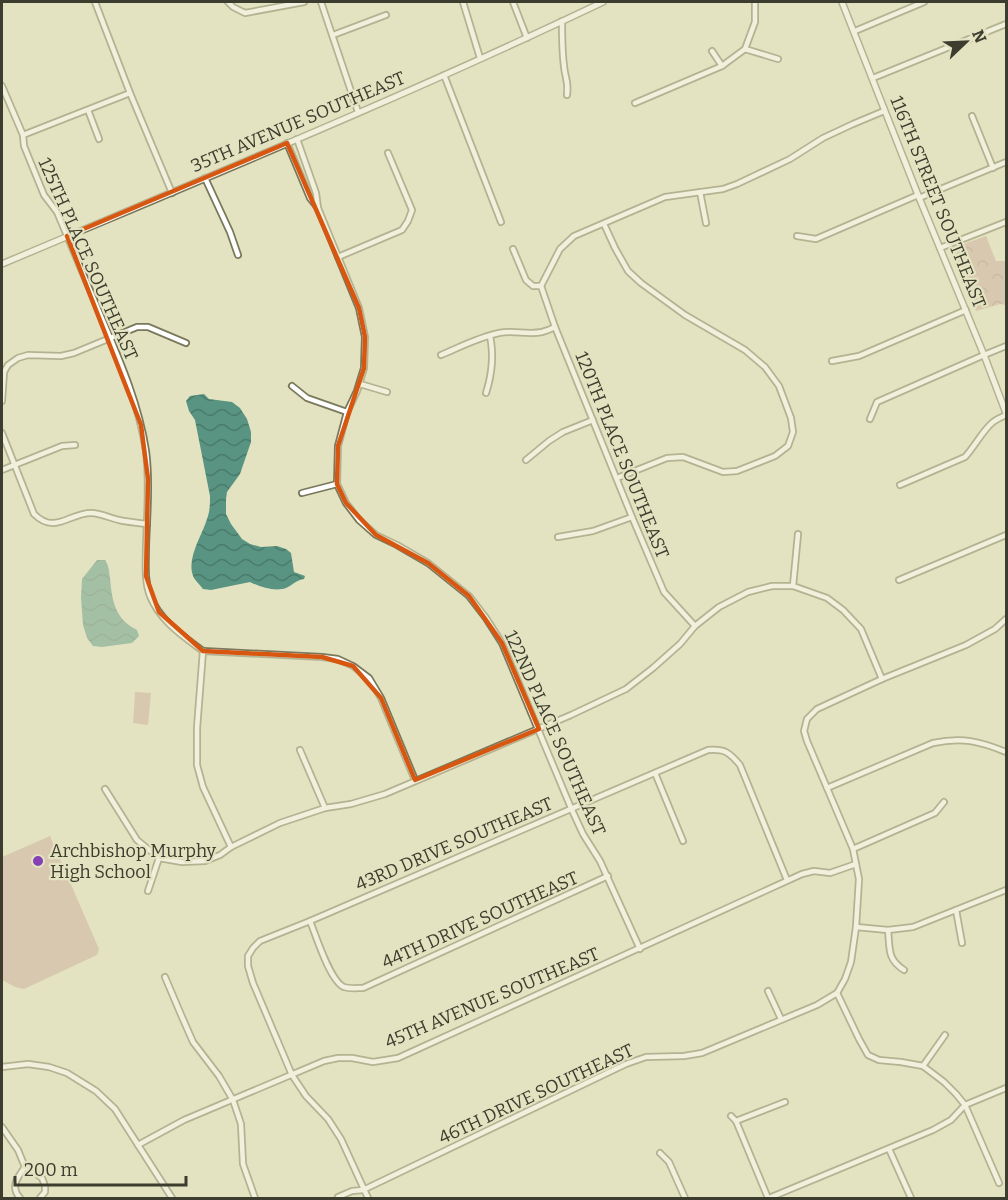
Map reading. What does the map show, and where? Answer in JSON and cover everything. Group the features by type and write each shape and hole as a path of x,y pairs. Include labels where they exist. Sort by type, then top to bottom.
{"street":[{"path":"95,2 172,193"},
{"path":"228,2 245,13 304,2"},
{"path":"321,2 358,112"},
{"path":"463,2 480,58"},
{"path":"513,2 527,38"},
{"name":"35TH AVENUE SOUTHEAST","path":"2,264 444,75 603,2"},
{"path":"635,104 722,66 745,49 755,22 755,2"},
{"name":"116TH STREET SOUTHEAST","path":"842,2 1006,414"},
{"path":"855,31 924,2"},
{"path":"333,35 386,15"},
{"path":"562,21 562,51 568,85 567,95"},
{"path":"873,78 1006,24"},
{"path":"745,49 778,59"},
{"path":"712,51 722,66"},
{"path":"444,75 501,222"},
{"name":"125TH PLACE SOUTHEAST","path":"2,86 23,135 24,146 44,195 57,212 110,338 128,382 141,425 148,479 146,576 150,596 159,612 172,627 203,651"},
{"path":"23,135 130,93"},
{"path":"88,110 99,139"},
{"path":"513,249 526,280 532,286 541,286 560,249 574,236 665,197 723,189 765,172 823,138 884,111"},
{"path":"972,116 993,168"},
{"path":"297,139 316,193 318,208"},
{"path":"288,143 310,198 318,208 339,257 359,308 365,337 364,368 360,384 347,412 338,446 337,484 302,493"},
{"path":"339,257 402,230 408,221 412,210 388,153"},
{"path":"797,236 816,239 1006,162"},
{"path":"205,178 238,255"},
{"path":"700,192 706,224"},
{"path":"940,248 1006,222"},
{"path":"604,224 628,271 641,283 686,315 745,350 765,367 778,386 791,418 793,432 788,446 775,456 737,471 723,472 683,457 667,458 617,478"},
{"name":"120TH PLACE SOUTHEAST","path":"541,286 555,327 664,592 695,626"},
{"path":"832,361 859,356 966,310"},
{"path":"2,401 4,372 18,358 28,355 61,356 74,353 137,327 148,327 186,343"},
{"path":"441,356 490,336 511,331 543,332 555,327"},
{"path":"486,393 492,368 490,336"},
{"path":"870,419 877,402 1006,346"},
{"path":"360,384 387,392"},
{"path":"292,387 307,398 347,412"},
{"path":"900,484 965,457 985,430 1006,414"},
{"path":"526,460 556,437 593,420"},
{"path":"2,433 34,514 40,520 56,524 80,514 93,513 122,521 147,524"},
{"path":"2,470 62,446 75,445"},
{"name":"122ND PLACE SOUTHEAST","path":"337,484 346,503 359,520 376,535 428,564 470,596 486,618 502,643 571,808 583,834 608,876 640,949"},
{"path":"558,537 593,531 632,517"},
{"path":"793,586 798,534"},
{"path":"899,580 1006,535"},
{"path":"105,789 137,840 159,858 182,862 205,861 280,823 325,808 351,804 378,796 539,729 626,689 653,668 680,644 695,626 719,607 748,592 772,586 793,586 827,598 843,610 861,629 882,679"},
{"path":"999,1183 965,1105 944,1082 923,1066 879,1060 868,1054 837,993 851,962 859,879 854,849 804,731 807,719 817,709 882,679 966,645 995,629 1006,619"},
{"path":"231,847 203,787 197,765 197,728 203,651 322,657 338,659 353,666 369,678 381,698 415,780"},
{"path":"828,788 933,742 950,739 967,740 1006,751"},
{"path":"300,750 325,808"},
{"name":"43RD DRIVE SOUTHEAST","path":"292,1075 248,966 248,956 260,941 708,750 730,753 740,765 787,880"},
{"path":"655,773 683,841"},
{"path":"854,849 935,813 944,802"},
{"path":"148,891 159,858"},
{"name":"45TH AVENUE SOUTHEAST","path":"138,1145 184,1120 324,1061 352,1058 373,1062 398,1058 787,880 814,871 830,873 856,864"},
{"name":"44TH DRIVE SOUTHEAST","path":"310,921 329,970 336,980 343,987 363,987 608,876"},
{"path":"856,927 888,930 913,927 1006,890"},
{"path":"956,910 962,944"},
{"path":"888,930 891,956 896,965 904,970"},
{"path":"165,977 193,1042 219,1076 232,1100 241,1124 243,1164 255,1198"},
{"path":"768,991 781,1019"},
{"name":"46TH DRIVE SOUTHEAST","path":"338,1197 352,1191 363,1190 626,1064 646,1057 702,1053 817,1005 837,993"},
{"path":"923,1066 945,1035"},
{"path":"2,1067 28,1064 49,1067 67,1073 96,1091 116,1109 172,1198"},
{"path":"292,1075 306,1096 328,1119 341,1139 368,1198"},
{"path":"731,1116 736,1122 769,1198 933,1130 951,1120 965,1105 1006,1088"},
{"path":"736,1122 785,1102"},
{"path":"2,1127 18,1150 25,1167 42,1178 45,1192 40,1198"},
{"path":"889,1149 911,1198"},
{"path":"660,1153 669,1161 685,1198"},
{"path":"20,1198 14,1186 25,1167"}],"highlighted area":[{"path":"287,143 359,308 365,337 364,368 338,446 337,484 346,503 376,535 428,563 469,596 502,643 539,729 415,780 381,698 353,666 322,657 203,651 159,612 146,576 148,479 141,425 67,236"}],"green space":[{"path":"986,236 996,261 1006,261 1006,305 1000,304 976,311 953,260 961,245"},
{"path":"135,692 151,693 148,725 133,723"},
{"path":"50,836 99,949 97,955 24,989 2,980 2,857"}],"water":[{"path":"204,394 209,399 232,402 240,408 247,419 251,442 240,474 227,492 226,514 242,539 250,544 261,547 277,546 291,553 294,572 305,576 304,579 286,588 272,589 250,582 211,590 203,589 194,578 193,556 208,516 210,496 195,420 186,401 190,396"},
{"path":"97,560 105,560 107,564 112,594 119,615 137,630 139,636 132,643 93,646 87,638 83,625 82,579"}],"place":[{"name":"Archbishop Murphy High School","path":"38,861"}]}
